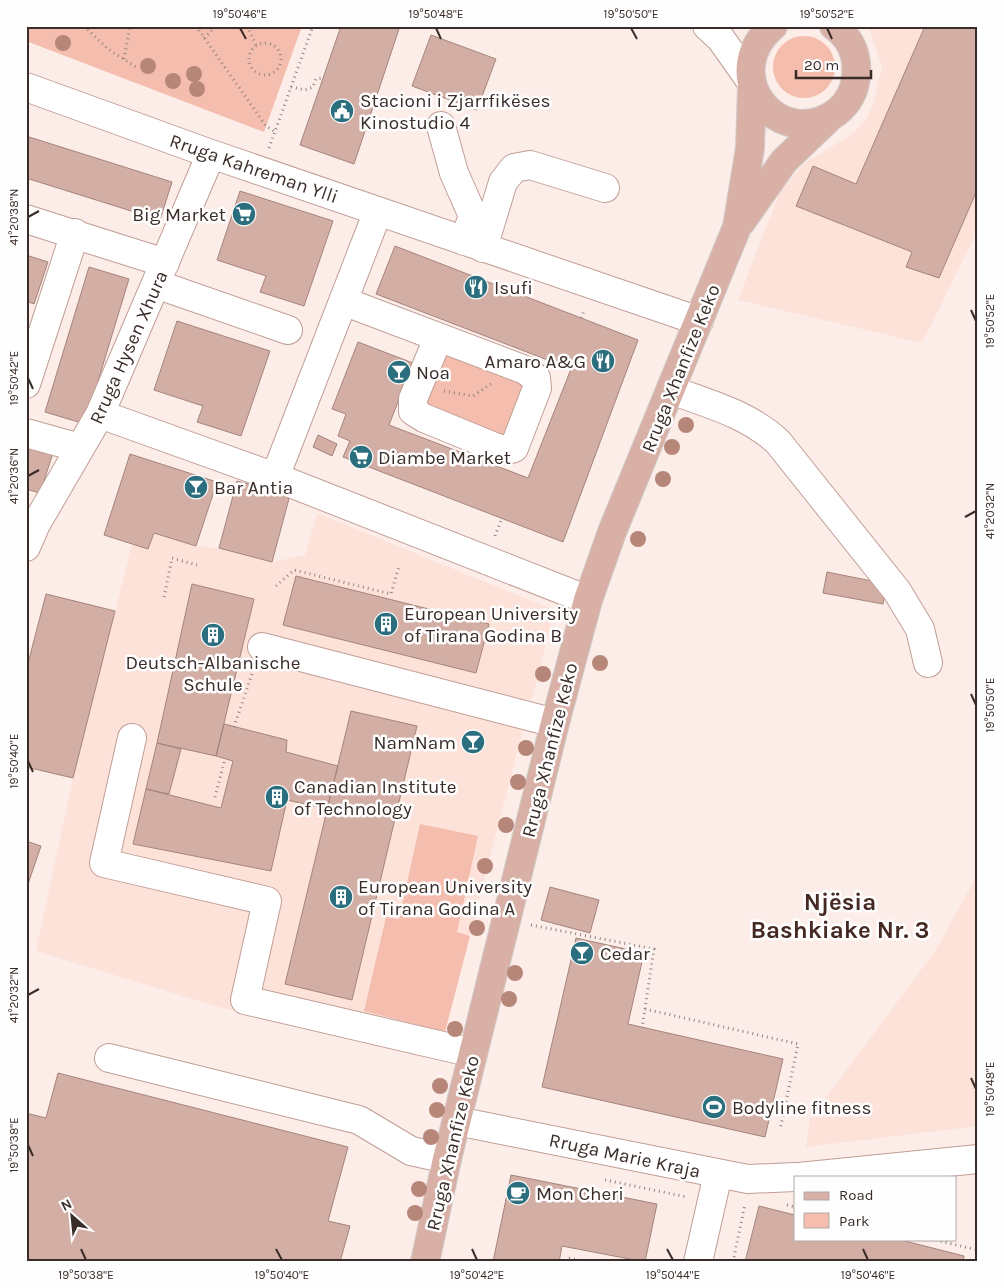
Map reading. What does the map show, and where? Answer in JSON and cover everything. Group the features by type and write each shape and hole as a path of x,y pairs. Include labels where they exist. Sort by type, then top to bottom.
{"main road":[{"name":"Rruga Xhanfize Keko","path":"425,1262 447,1160 555,723 588,600 612,532 737,227 750,148 750,64 754,48 763,35 773,26"},
{"path":"834,26 847,38 854,39"},
{"name":"Rruga Xhanfize Keko","path":"737,227 784,161 829,117 841,108 853,89 857,67 854,39"},
{"path":"751,83 759,100 769,112 783,120 798,124 814,123 829,117"}],"street":[{"path":"707,26 721,39 751,83"},
{"name":"Rruga Kahreman Ylli","path":"26,87 211,154 699,321"},
{"path":"441,126 454,173 473,216 473,244"},
{"name":"Rruga Hysen Xhura","path":"30,530 100,414 211,154"},
{"path":"473,244 503,182 514,168 530,165 605,188"},
{"path":"275,477 378,211"},
{"path":"26,219 75,233 288,330"},
{"path":"26,384 36,322 75,233"},
{"path":"343,301 516,367 536,378 537,388 514,448 508,450 418,415 413,411 412,405 418,386 438,338"},
{"path":"671,390 743,417 765,430 778,442 897,591 920,629 928,663"},
{"path":"100,414 275,477 588,600"},
{"path":"26,432 80,448"},
{"path":"262,646 555,723"},
{"path":"132,738 104,863 267,901 245,1000 474,1053"},
{"path":"109,1058 359,1120 411,1151 447,1160"},
{"name":"Rruga Marie Kraja","path":"457,1121 748,1179 794,1177"},
{"path":"809,1176 978,1159"},
{"path":"698,1262 718,1174"}],"path":[{"path":"84,26 108,49 140,69"},
{"path":"124,59 130,26"},
{"path":"196,26 266,126 274,132"},
{"path":"204,38 216,26"},
{"path":"247,26 256,45"},
{"path":"261,170 313,26"},
{"path":"267,43 277,48 281,58 275,72 260,75 251,68 248,58 256,45 267,43"},
{"path":"291,87 305,90 313,87 316,79 323,78"},
{"path":"418,386 473,396 516,367"},
{"path":"164,597 172,558 197,565"},
{"path":"276,586 294,570 391,594 399,566"},
{"path":"234,727 262,646"},
{"path":"215,797 225,759"},
{"path":"530,925 654,949 642,1028"},
{"path":"645,1009 798,1044 780,1130"},
{"path":"600,1179 712,1202"},
{"path":"733,1262 747,1196"},
{"path":"783,1204 794,1207"},
{"path":"935,1240 978,1250"},
{"path":"954,1240 954,1245"},
{"path":"567,1262 568,1258 587,1262"}],"shaded area":[{"path":"868,26 978,26 978,230 922,343 738,300 779,194 802,165 852,134 866,120 874,102 882,67"},
{"path":"317,513 554,610 533,697 516,711 524,725 445,1032 426,1043 424,1058 215,1006 36,951 73,778 132,544 148,549 154,533 196,546 219,548 272,562 305,555"},
{"path":"978,874 978,1126 806,1147 810,1119 935,951"}],"green space":[{"path":"30,26 302,26 264,132 26,41"},
{"path":"804,36 816,38 826,45 833,55 835,67 833,79 826,89 816,96 804,98 792,96 782,89 775,79 773,67 775,55 782,45 792,38"},
{"path":"452,352 522,377 527,387 509,432 502,438 427,410 422,400 440,357"},
{"path":"420,824 478,836 457,932 470,936 445,1032 364,1011 386,917 399,919"}],"building":[{"name":"Stacioni i Zjarrfikëses Kinostudio 4","path":"341,26 400,26 354,164 300,145"},
{"path":"925,26 978,26 978,188 939,278 906,267 912,252 796,206 813,166 856,184"},
{"path":"431,35 496,59 477,110 412,86"},
{"path":"26,136 172,182 160,220 26,178"},
{"path":"240,191 333,221 304,306 260,292 266,276 217,260"},
{"path":"395,246 638,340 563,542 343,457 350,441 338,436 346,414 332,409 358,342 413,363 389,425 528,478 571,369 376,294"},
{"path":"26,255 48,262 34,304 26,301"},
{"path":"89,267 129,279 85,424 45,412"},
{"path":"177,321 270,351 241,436 197,422 203,406 154,390"},
{"path":"318,435 337,444 332,456 313,447"},
{"path":"26,445 53,453 40,493 26,489"},
{"path":"130,454 217,482 196,546 154,533 148,549 104,535"},
{"path":"237,481 290,495 272,562 219,548"},
{"path":"827,572 887,584 883,604 823,593"},
{"name":"European University of Tirana Godina B","path":"296,576 489,624 476,673 283,625"},
{"name":"Deutsch-Albanische Schule","path":"192,584 254,599 216,756 157,743"},
{"path":"46,594 115,611 73,778 26,767 26,671"},
{"name":"European University of Tirana Godina A","path":"351,711 417,726 352,1000 285,984"},
{"name":"Canadian Institute of Technology","path":"224,724 287,740 286,752 338,766 327,809 287,800 271,871 133,844 146,789 221,808 233,761 216,756"},
{"path":"157,743 181,749 169,794 146,789"},
{"path":"26,841 41,846 26,890"},
{"path":"550,887 599,900 590,933 541,920"},
{"path":"576,938 644,953 628,1024 783,1059 765,1137 542,1087"},
{"path":"58,1073 348,1147 328,1221 350,1226 340,1262 26,1262 26,1113 46,1118"},
{"path":"511,1175 657,1204 645,1262 562,1246 559,1262 493,1262"},
{"path":"759,1206 794,1215 794,1240 901,1240 964,1256 963,1262 745,1262"}],"place":[{"name":"Stacioni i Zjarrfikëses Kinostudio 4","path":"342,111"},
{"name":"Big Market","path":"244,214"},
{"name":"Isufi","path":"476,287"},
{"name":"Amaro A&G","path":"603,361"},
{"name":"Noa","path":"399,372"},
{"name":"Diambe Market","path":"361,457"},
{"name":"Bar Antia","path":"196,487"},
{"name":"European University of Tirana Godina B","path":"386,624"},
{"name":"Deutsch-Albanische Schule","path":"213,635"},
{"name":"NamNam","path":"473,742"},
{"name":"Canadian Institute of Technology","path":"277,797"},
{"name":"European University of Tirana Godina A","path":"341,897"},
{"name":"Cedar","path":"582,953"},
{"name":"Bodyline fitness","path":"714,1107"},
{"name":"Mon Cheri","path":"518,1193"}],"district":[{"name":"Njësia Bashkiake Nr. 3","path":"840,916"}]}
